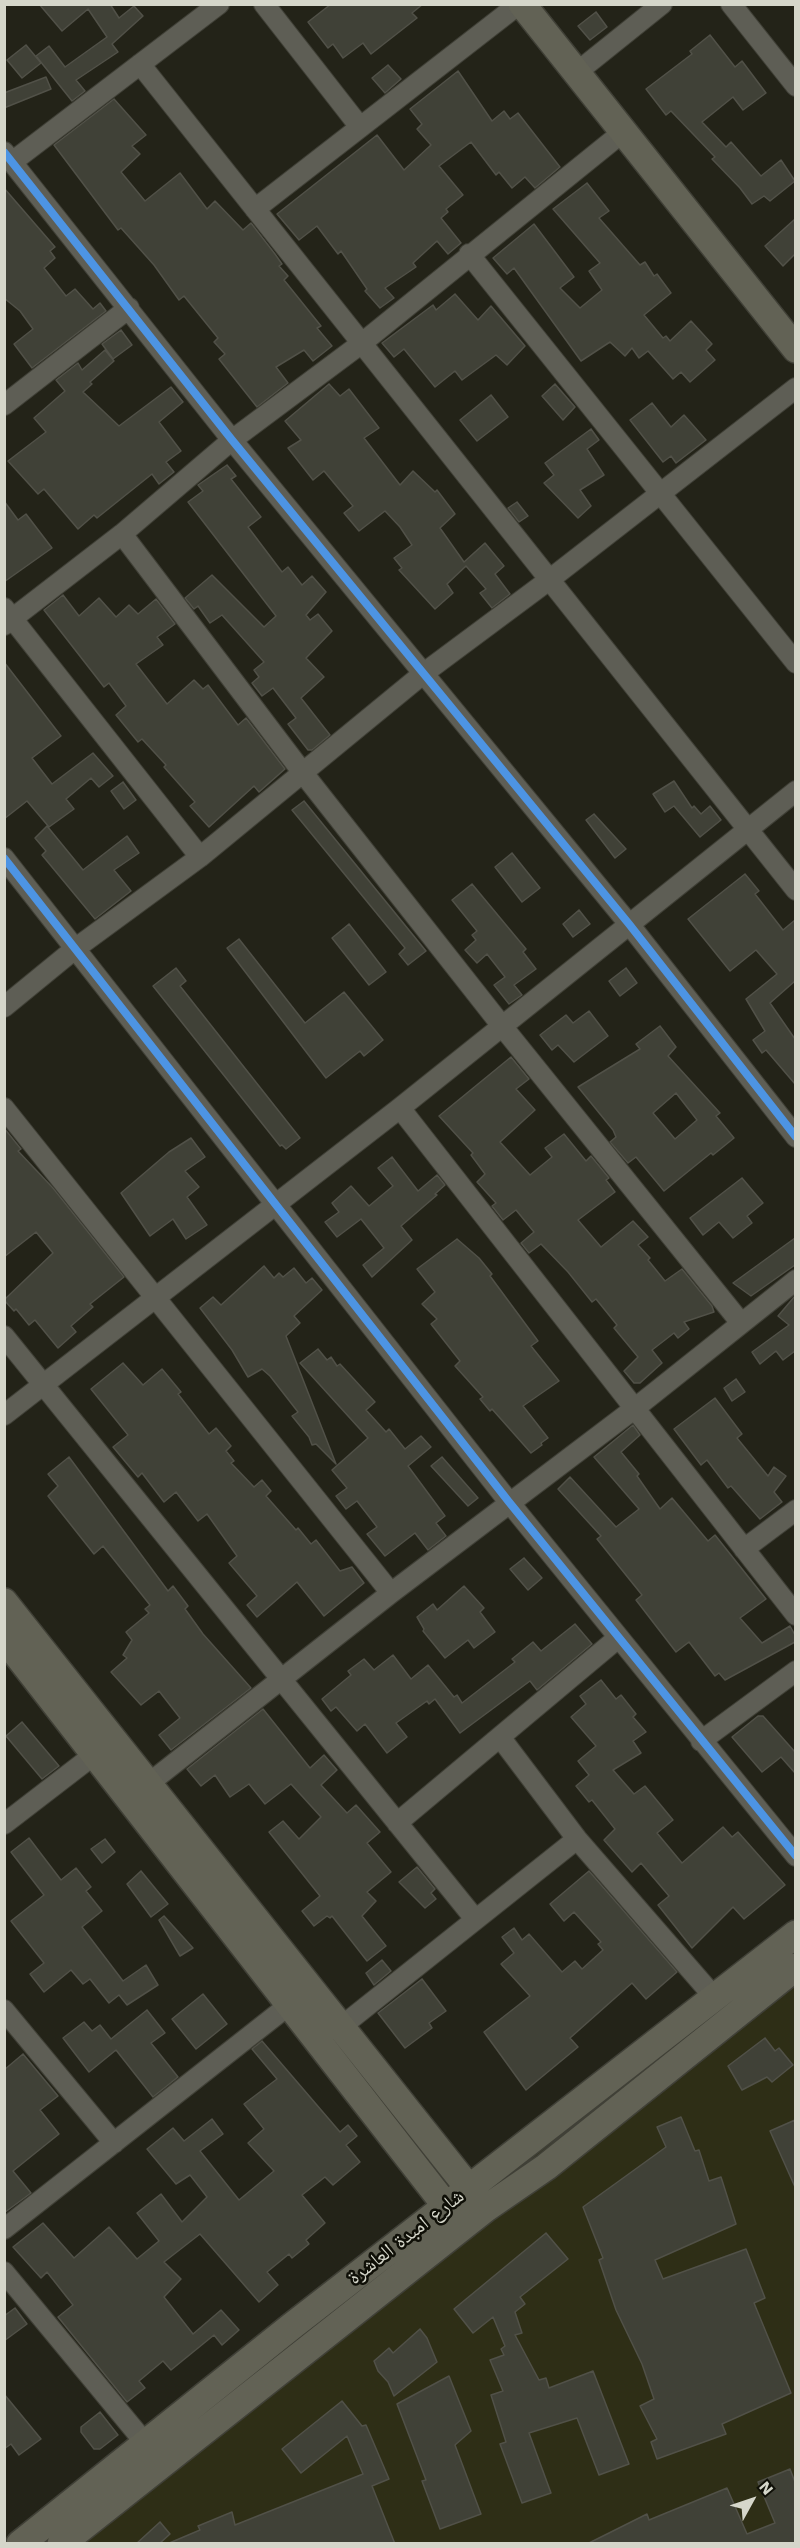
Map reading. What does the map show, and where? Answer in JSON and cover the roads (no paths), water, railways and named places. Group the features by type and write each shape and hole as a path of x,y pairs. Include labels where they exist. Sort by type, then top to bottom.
{"main road":[{"path":"521,4 795,349"},
{"path":"4,1602 95,1754 462,2226"},
{"path":"4,1638 48,1676 148,1784 477,2198"},
{"name":"شارع امبدة العاشرة","path":"61,2544 462,2226 477,2198 715,1998 795,1934"},
{"name":"شارع امبدة العاشرة","path":"20,2544 446,2206 477,2198 546,2167 795,1967"}],"street":[{"path":"219,4 140,64 8,157 232,440 630,924 795,1137"},
{"path":"264,4 360,127"},
{"path":"255,209 521,4"},
{"path":"576,73 662,4"},
{"path":"731,4 792,76"},
{"path":"140,64 795,890"},
{"path":"200,857 7,617 122,534 232,440 362,343 469,254 623,132"},
{"path":"469,254 795,663"},
{"path":"6,401 129,308"},
{"path":"4,1007 76,948 200,857 424,673 549,580 795,388"},
{"path":"122,534 303,773 502,1026 741,1323"},
{"path":"4,1415 400,1108 795,791"},
{"path":"4,858 509,1502 795,1856"},
{"path":"4,1108 391,1593"},
{"path":"400,1108 795,1616"},
{"path":"148,1784 391,1593 634,1409 795,1280"},
{"path":"4,1336 475,1919"},
{"path":"744,1550 795,1509"},
{"path":"397,1823 618,1638"},
{"path":"701,1741 795,1671"},
{"path":"500,1737 577,1839 715,1998"},
{"path":"4,1824 95,1754"},
{"path":"342,2026 577,1839"},
{"path":"4,2229 289,2005"},
{"path":"4,2010 114,2143"},
{"path":"4,2271 146,2444"}]}
